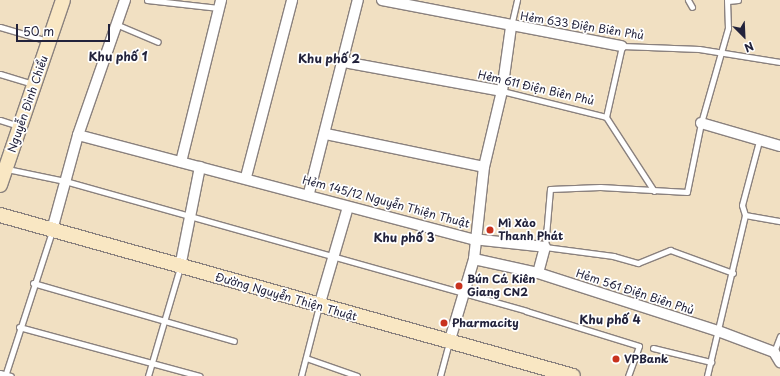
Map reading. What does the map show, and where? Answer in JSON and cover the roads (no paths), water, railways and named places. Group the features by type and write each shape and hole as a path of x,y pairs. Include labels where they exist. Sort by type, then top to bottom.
{"street":[{"name":"Nguyễn Đình Chiểu","path":"0,185 3,168 20,126 64,0"},
{"path":"52,230 78,135 118,25 125,0"},
{"path":"246,177 292,0"},
{"path":"309,193 326,134 358,0"},
{"name":"Hẻm 633 Ðiện Biên Phủ","path":"382,0 511,27 622,46"},
{"path":"182,162 220,4"},
{"path":"449,343 474,259 473,239 484,168 502,91 511,27"},
{"name":"Hẻm 611 Ðiện Biên Phủ","path":"344,62 502,91"},
{"path":"701,123 780,146"},
{"path":"326,134 484,168"},
{"name":"Hẻm 145/12 Nguyễn Thiện Thuật","path":"78,135 200,168 246,177 309,193 348,207 473,239 545,247"},
{"path":"180,267 200,168"},
{"path":"319,306 348,207"},
{"name":"Đường Nguyễn Thiện Thuật","path":"0,215 449,343 573,376"},
{"path":"538,273 545,247"},
{"name":"Hẻm 561 Ðiện Biên Phủ","path":"474,259 538,273 718,331 774,352"},
{"path":"774,352 780,362"}],"lane":[{"path":"147,0 220,4"},
{"path":"511,27 517,0"},
{"path":"688,0 692,6"},
{"path":"545,247 550,190 600,187 687,192 701,123 728,28 727,1 738,0"},
{"path":"118,25 158,42"},
{"path":"0,26 49,41"},
{"path":"606,117 622,46"},
{"name":"Hẻm 633 Ðiện Biên Phủ","path":"622,46 722,52 780,62"},
{"path":"0,74 34,84"},
{"name":"Hẻm 611 Ðiện Biên Phủ","path":"502,91 606,117 654,191"},
{"path":"0,120 20,126"},
{"path":"707,376 733,273 745,215 742,205 759,141"},
{"path":"3,168 65,181 189,219 463,294 640,346 628,376"},
{"path":"745,215 780,221"},
{"path":"5,375 33,283 52,230"},
{"name":"Hẻm 145/12 Nguyễn Thiện Thuật","path":"545,247 613,256 638,263 670,250 733,273"},
{"path":"148,376 150,362 180,267"},
{"path":"33,283 163,322 234,340"},
{"path":"301,376 319,306"},
{"path":"19,327 199,376"},
{"path":"774,352 780,336"},
{"path":"440,376 449,343"},
{"path":"653,348 710,362"},
{"path":"306,358 357,376"}],"place":[{"name":"Mì Xào Thanh Phát","path":"490,230"},
{"name":"Bún Cá Kiên Giang CN2","path":"459,286"},
{"name":"Pharmacity","path":"444,323"},
{"name":"VPBank","path":"616,359"}],"district":[{"name":"Khu phố 1","path":"118,57"},
{"name":"Khu phố 2","path":"329,59"},
{"name":"Khu phố 3","path":"404,238"},
{"name":"Khu phố 4","path":"610,320"}]}
